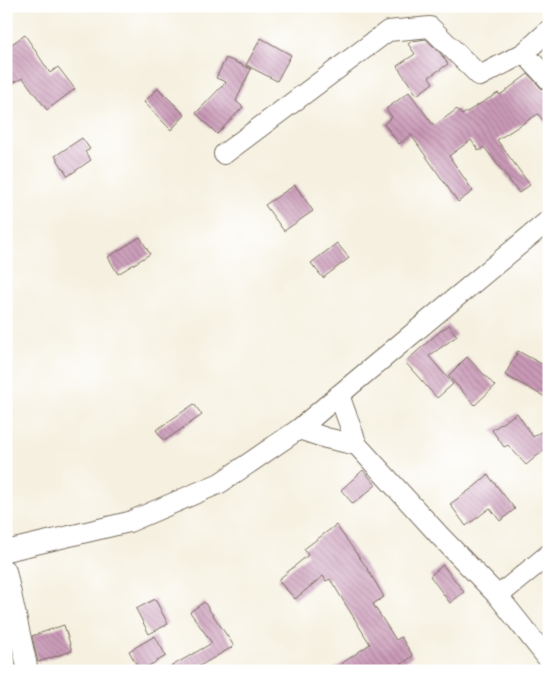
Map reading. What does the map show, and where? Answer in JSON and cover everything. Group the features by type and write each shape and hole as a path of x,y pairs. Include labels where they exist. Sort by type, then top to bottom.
{"street":[{"path":"224,154 388,31 430,27 480,76 524,53 549,30"},
{"path":"524,53 549,80"},
{"path":"6,551 129,522 220,483 299,429 549,220"},
{"path":"339,395 357,445 498,596 549,660"},
{"path":"299,429 357,445"},
{"path":"498,596 549,554"},
{"path":"6,571 28,671"}],"building":[{"path":"25,35 50,73 58,67 75,89 47,110 23,78 6,86 6,48"},
{"path":"261,38 291,55 277,81 246,65"},
{"path":"426,39 448,64 429,77 433,83 417,95 397,66 415,54 408,44 412,41"},
{"path":"226,58 251,69 236,101 243,107 217,134 196,113 226,82 216,78"},
{"path":"528,74 541,88 549,92 549,128 538,114 497,140 530,185 519,193 484,147 479,151 471,140 449,156 473,191 458,202 411,135 399,144 384,124 392,117 386,109 409,92 434,126 457,109 462,115 498,93 500,95"},
{"path":"158,88 185,115 171,130 144,102"},
{"path":"82,138 90,149 85,152 91,160 68,176 55,156"},
{"path":"295,185 313,211 284,231 265,205"},
{"path":"140,237 150,254 118,274 108,257"},
{"path":"337,243 349,258 323,278 311,263"},
{"path":"449,325 457,336 429,356 453,384 437,398 405,362"},
{"path":"518,351 549,368 549,399 505,375"},
{"path":"467,357 495,386 475,405 448,376"},
{"path":"194,404 202,415 164,441 156,430"},
{"path":"517,413 533,437 549,426 549,446 526,465 508,445 504,447 492,430"},
{"path":"363,470 376,485 353,504 341,490"},
{"path":"488,475 515,509 500,521 490,508 466,526 450,504"},
{"path":"336,525 367,568 384,597 373,604 396,640 401,637 413,656 392,671 331,671 370,644 330,579 326,581 323,576 295,599 278,580 308,555 304,549"},
{"path":"443,565 464,592 450,603 430,576"},
{"path":"155,599 168,624 149,634 136,609"},
{"path":"204,602 234,646 191,671 163,671 212,643 190,612"},
{"path":"64,625 72,651 38,662 32,636"},
{"path":"155,636 166,656 140,671 129,651"}]}
